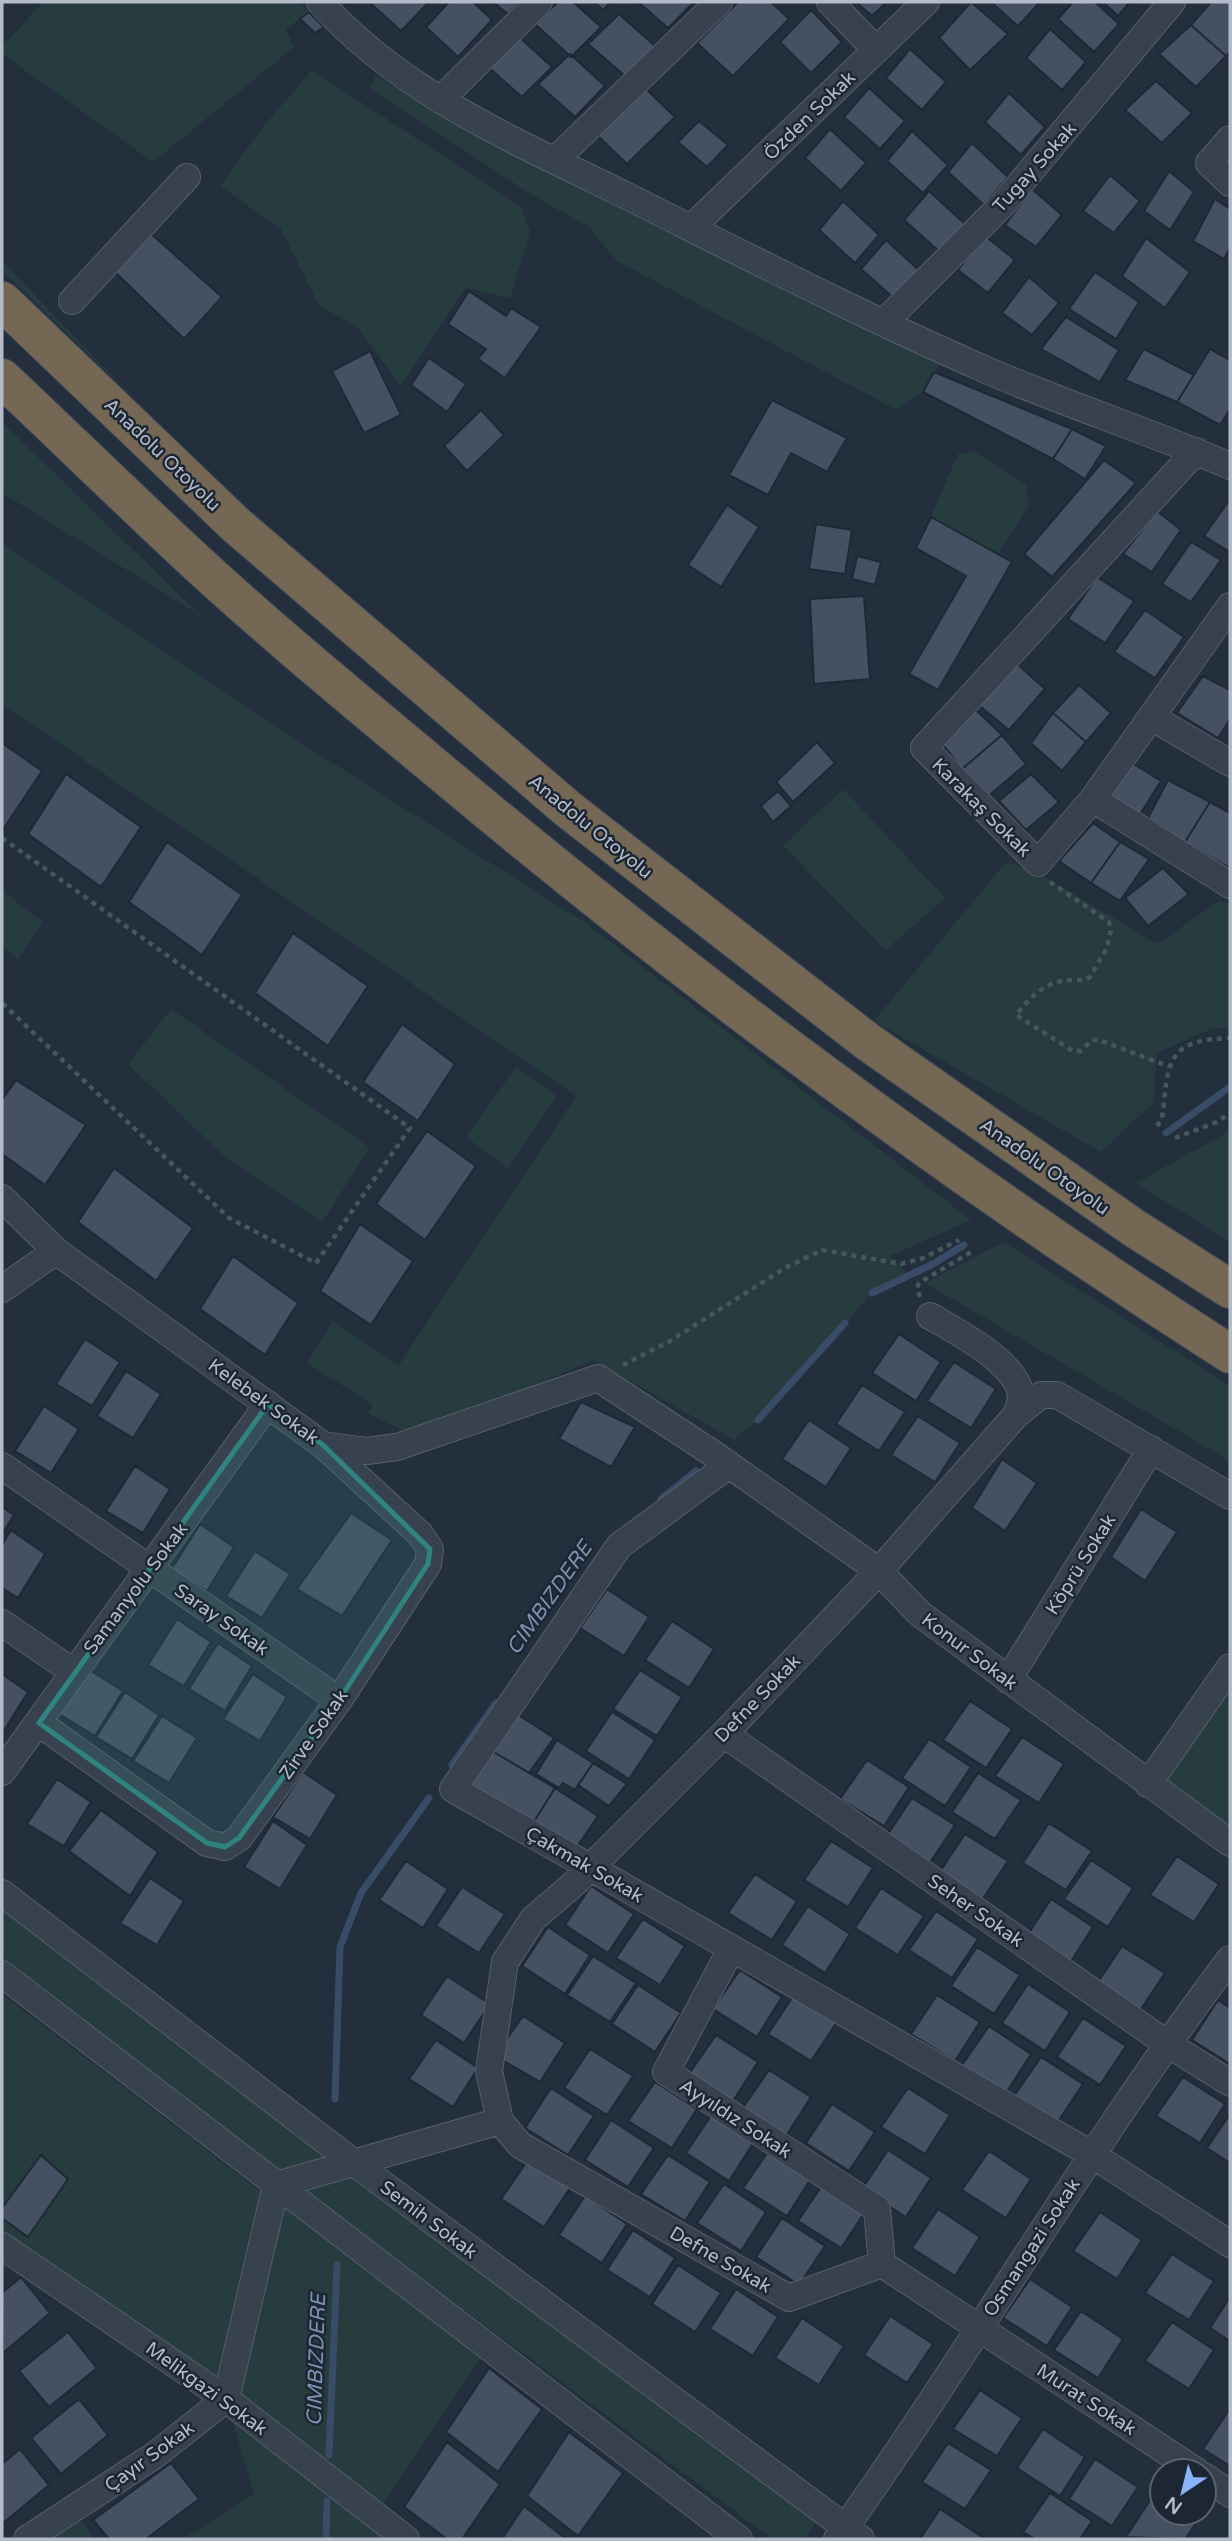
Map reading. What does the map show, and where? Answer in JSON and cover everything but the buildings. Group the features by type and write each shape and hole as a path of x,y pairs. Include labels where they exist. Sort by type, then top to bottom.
{"highway":[{"name":"Anadolu Otoyolu","path":"2,301 236,525 569,810 868,1042 1124,1220 1230,1289"},
{"path":"2,378 209,573 537,853 663,954 835,1085 965,1177 1087,1262 1230,1354"}],"street":[{"path":"440,100 539,2"},
{"path":"555,160 719,2"},
{"path":"830,2 876,50"},
{"name":"Özden Sokak","path":"691,228 926,2"},
{"name":"Tugay Sokak","path":"884,322 1003,204 1172,2"},
{"path":"333,15 393,70 440,100 555,160 985,369 1230,466"},
{"path":"1230,139 1209,163 1230,183"},
{"path":"72,301 187,177"},
{"name":"Karakaş Sokak","path":"1196,452 924,748 1038,863 1093,799 1228,614"},
{"path":"1152,717 1230,763"},
{"path":"1093,799 1230,885"},
{"name":"Kelebek Sokak","path":"2,1198 56,1251 323,1445 367,1451 397,1447 598,1378"},
{"path":"2,1289 56,1251"},
{"path":"930,1316 977,1343 1009,1372 1021,1398 1016,1415"},
{"path":"598,1378 722,1460"},
{"path":"1016,1415 1041,1395 1057,1395 1230,1496"},
{"name":"Samanyolu Sokak","path":"2,1772 39,1723 72,1671 150,1569 268,1404"},
{"name":"Defne Sokak","path":"882,2264 789,2298 520,2145 500,2121 489,2071 505,1962 533,1919 590,1867 724,1734 880,1571 1016,1415"},
{"name":"Zirve Sokak","path":"39,1723 207,1843 225,1847 239,1838 338,1700 428,1564 430,1549 420,1534 323,1445"},
{"name":"Köprü Sokak","path":"1008,1679 1152,1449"},
{"name":"Konur Sokak","path":"722,1460 880,1571 919,1613 1230,1843"},
{"name":"Çakmak Sokak","path":"722,1460 619,1546 453,1789 1091,2154 1230,2244"},
{"name":"Saray Sokak","path":"2,1466 338,1700"},
{"path":"2,1623 72,1671"},
{"path":"1148,1784 1230,1667"},
{"name":"Seher Sokak","path":"724,1734 1167,2043 1230,2083"},
{"name":"Semih Sokak","path":"2,1893 353,2162 848,2535"},
{"name":"Ayyıldız Sokak","path":"731,1949 666,2072 877,2209 882,2264"},
{"name":"Osmangazi Sokak","path":"848,2535 1091,2154 1167,2043 1230,1959"},
{"path":"2,1974 739,2539"},
{"path":"276,2185 500,2121"},
{"path":"226,2399 276,2185"},
{"name":"Melikgazi Sokak","path":"2,2246 226,2399 406,2539"},
{"name":"Murat Sokak","path":"882,2264 1175,2457"},
{"name":"Çayır Sokak","path":"27,2539 155,2455 226,2399"}],"path":[{"path":"2,838 410,1128 316,1263 229,1218 2,1003"},
{"path":"1038,863 1038,873 1109,922 1111,930 1107,948 1090,977 1084,980 1062,981 1034,993 1016,1015 1073,1051 1082,1051 1092,1040 1099,1040 1168,1066"},
{"path":"1157,1126 1162,1119 1168,1066 1176,1054 1193,1041 1230,1038"},
{"path":"1175,1138 1217,1122 1230,1113"},
{"path":"598,1378 670,1341 785,1268 821,1250 901,1264 923,1258 959,1240"},
{"path":"930,1316 917,1288 919,1283 971,1252"}],"highlighted area":[{"path":"268,1404 323,1445 430,1549 428,1564 339,1700 239,1838 225,1847 207,1843 39,1723"}],"green space":[{"path":"44,2 299,2 309,12 286,29 294,47 153,162 2,54 2,46"},
{"path":"312,70 522,208 530,232 510,298 465,288 401,386 358,328 319,305 281,229 220,186 262,128"},
{"path":"376,75 433,110 941,361 923,392 897,410 617,261 588,226 537,198 370,88"},
{"path":"2,261 138,403 2,270"},
{"path":"2,422 200,615 2,493"},
{"path":"973,451 1026,484 1029,505 998,554 931,517 958,454"},
{"path":"2,543 301,743 587,924 971,1220 890,1256 909,1275 874,1291 758,1420 734,1440 594,1360 510,1395 403,1431 368,1413 373,1405 307,1363 333,1321 399,1365 576,1096 2,704"},
{"path":"843,789 945,898 886,950 783,846"},
{"path":"1006,862 1038,873 1157,944 1219,901 1230,904 1230,1029 1213,1028 1157,1053 1153,1103 1101,1152 874,1021"},
{"path":"2,891 43,922 18,959 2,946"},
{"path":"171,1009 370,1148 322,1222 225,1157 128,1064"},
{"path":"516,1067 557,1096 508,1168 466,1137"},
{"path":"1230,1131 1230,1242 1136,1183"},
{"path":"1004,1242 1230,1386 1230,1461 925,1283"},
{"path":"1230,1685 1230,1827 1161,1783"},
{"path":"2,1906 330,2155 279,2171 2,1957"},
{"path":"2,1994 260,2191 216,2379 2,2233"},
{"path":"352,2171 817,2521 805,2539 772,2539 301,2188"},
{"path":"276,2185 488,2347 376,2515 406,2539 183,2539 254,2494 226,2399"},
{"path":"74,2509 94,2539 27,2539"}],"waterway":[{"name":"CIMBIZDERE","path":"1166,1133 1230,1087"},
{"name":"CIMBIZDERE","path":"872,1293 933,1264 964,1245"},
{"name":"CIMBIZDERE","path":"758,1420 845,1323"},
{"name":"CIMBIZDERE","path":"661,1499 696,1471"},
{"name":"CIMBIZDERE","path":"452,1765 496,1703"},
{"name":"CIMBIZDERE","path":"335,2099 340,1947 361,1893 429,1798"},
{"name":"CIMBIZDERE","path":"329,2455 337,2265"},
{"name":"CIMBIZDERE","path":"326,2539 327,2501"}]}
